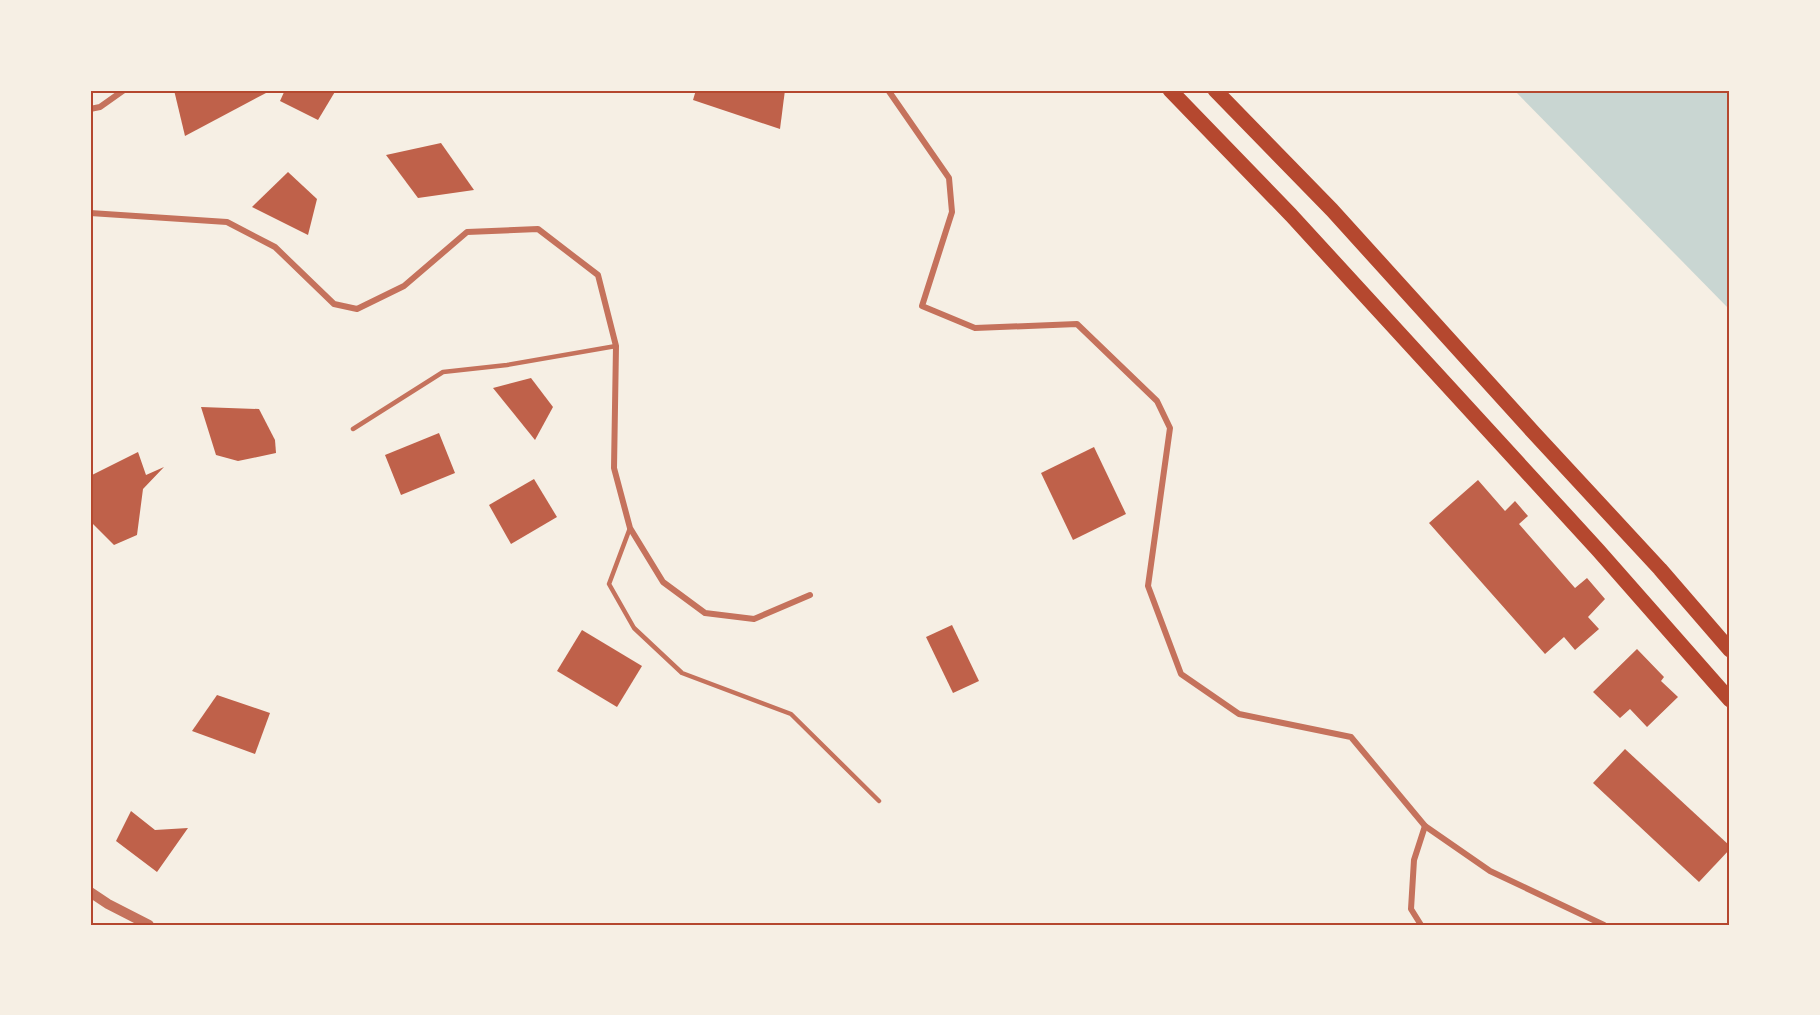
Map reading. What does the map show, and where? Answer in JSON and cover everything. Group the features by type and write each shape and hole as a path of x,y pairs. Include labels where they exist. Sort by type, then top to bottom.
{"main road":[{"path":"1170,90 1291,215 1590,541 1730,700"},
{"path":"1215,90 1332,210 1541,442 1660,569 1730,650"}],"street":[{"path":"90,109 100,107 124,90"},
{"path":"888,90 949,178 952,212 922,306 975,328 1077,324 1158,401 1170,428 1148,586 1181,674 1239,714 1351,737 1425,826 1490,871 1604,925"},
{"path":"90,213 227,222 275,247 334,304 357,309 404,286 467,232 538,229 598,275 616,346 614,468 630,528 663,582 705,613 754,619 810,596"},
{"path":"1421,925 1411,909 1414,860 1425,826"},
{"path":"92,896 149,925"}],"lane":[{"path":"353,429 443,372 507,365 616,346"},
{"path":"630,528 609,584 634,628 681,673 791,714 879,801"}],"shaded area":[{"path":"1514,90 1730,90 1730,310"}],"building":[{"path":"174,90 263,90 266,93 185,136"},
{"path":"285,90 336,90 318,120 280,101"},
{"path":"696,90 785,90 780,129 693,100"},
{"path":"441,143 474,190 418,198 386,155"},
{"path":"288,172 317,199 308,235 252,207"},
{"path":"531,378 553,407 535,440 493,388"},
{"path":"201,407 259,409 275,440 276,453 238,461 216,455"},
{"path":"439,433 455,473 401,495 385,455"},
{"path":"1094,447 1126,514 1073,540 1041,473"},
{"path":"138,452 146,475 164,467 143,489 137,535 114,545 90,521 90,476"},
{"path":"534,479 557,517 511,544 489,505"},
{"path":"1478,480 1505,511 1515,501 1528,516 1519,524 1575,588 1587,578 1605,599 1588,617 1599,629 1575,650 1564,637 1545,654 1429,523"},
{"path":"952,625 979,681 953,693 926,637"},
{"path":"582,630 642,666 617,707 557,671"},
{"path":"1637,649 1664,677 1661,681 1678,697 1647,727 1630,709 1620,718 1593,692"},
{"path":"217,695 270,713 255,754 192,731"},
{"path":"1625,749 1730,846 1730,849 1699,882 1593,783"},
{"path":"131,811 155,830 188,828 157,872 116,841"}]}
